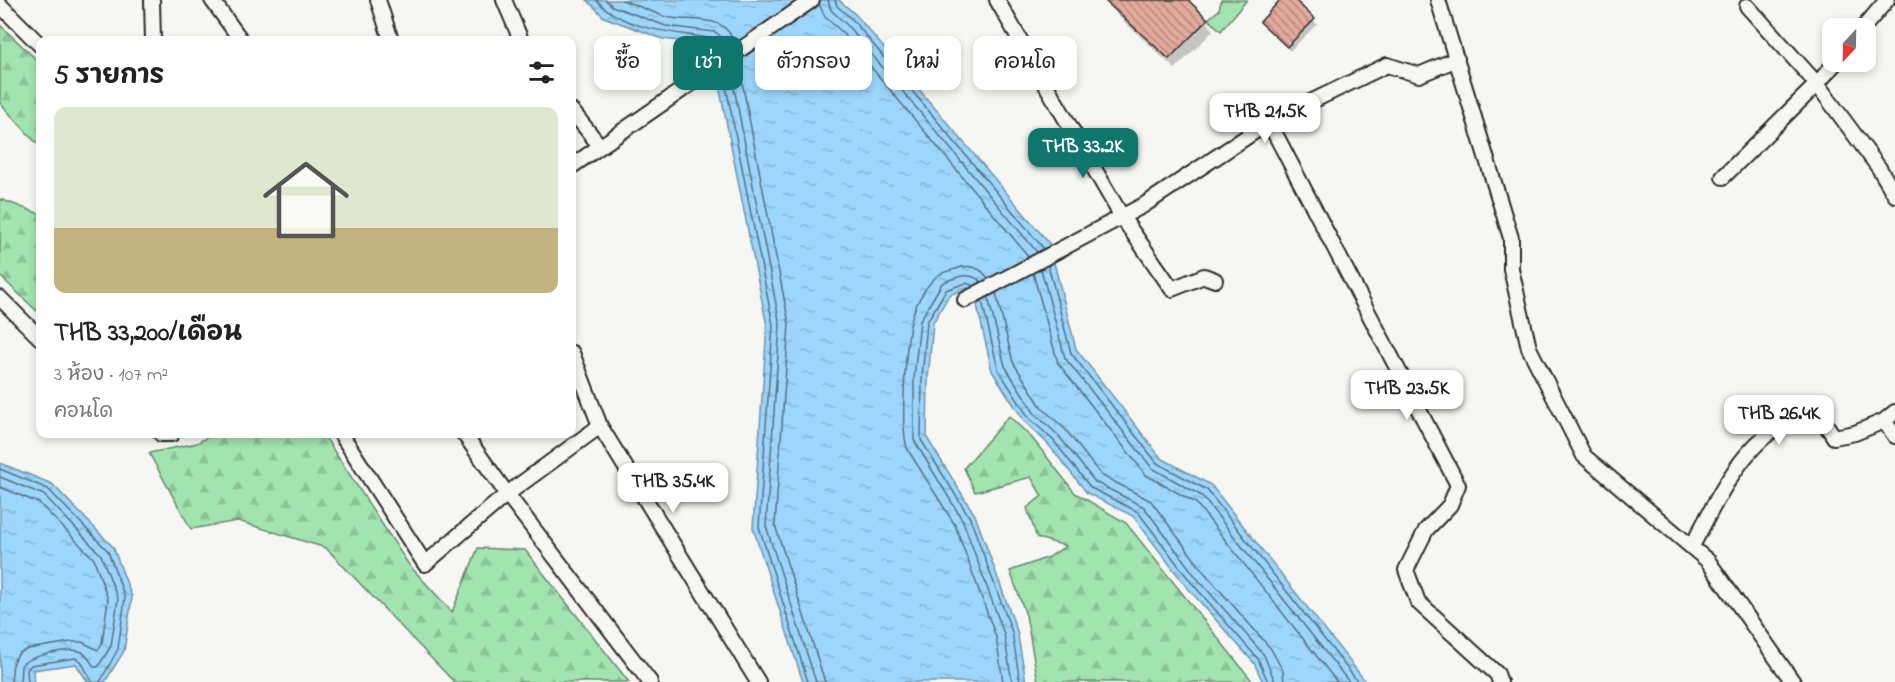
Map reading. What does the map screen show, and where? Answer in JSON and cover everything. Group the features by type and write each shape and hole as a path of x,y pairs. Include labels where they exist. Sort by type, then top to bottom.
{"street":[{"path":"152,0 153,36"},
{"path":"213,0 238,36"},
{"path":"378,0 391,36"},
{"path":"504,0 519,36"},
{"path":"576,163 812,0"},
{"path":"998,0 1122,217 1172,289 1204,276 1215,280"},
{"path":"1438,0 1511,238 1511,269 1529,348 1584,456 1708,561 1793,682"},
{"path":"1872,18 1887,0"},
{"path":"0,4 36,41"},
{"path":"1747,6 1817,84 1879,168 1895,195"},
{"path":"965,300 1122,217 1269,122 1387,65 1419,75 1457,59"},
{"path":"1723,177 1827,72"},
{"path":"576,116 600,146"},
{"path":"1269,122 1458,485 1450,505 1426,530 1406,570 1418,602 1497,674 1500,682"},
{"path":"0,298 36,334"},
{"path":"576,363 600,426 758,682"},
{"path":"1692,546 1737,464 1757,443 1796,414 1815,408 1834,437 1855,433 1889,416 1895,436"},
{"path":"344,438 425,564 507,495 600,426"},
{"path":"467,438 507,495 650,682"}],"green space":[{"path":"1221,0 1247,0 1221,31 1208,19 1219,10"},
{"path":"0,25 36,59 36,143 0,103"},
{"path":"0,199 36,212 36,310 0,276"},
{"path":"1009,416 1032,438 1075,493 1126,523 1253,682 1038,682 1026,615 1010,571 1049,557 1066,546 1037,538 1027,508 1042,496 1031,477 975,492 964,468"},
{"path":"206,438 326,438 409,565 452,612 478,548 525,550 629,682 454,682 326,548 238,521 191,529 149,453 197,443"}],"water":[{"path":"587,0 839,0 856,15 884,48 884,90 919,90 1049,243 1076,349 1161,458 1211,485 1366,682 1263,682 1254,663 1186,586 1133,516 1087,493 1048,444 1025,422 992,371 977,305 968,288 949,295 933,323 928,379 927,438 975,515 1017,631 1026,682 803,682 753,528 767,326 720,90 743,90 743,36 673,36 673,40 663,39 661,36 655,36 604,17"},
{"path":"0,463 52,484 113,547 132,597 124,651 105,682 88,682 76,664 33,670 34,682 0,682"}],"building":[{"path":"1104,0 1188,0 1208,19 1169,59"},
{"path":"1280,0 1295,0 1315,19 1287,47 1260,22"}]}
